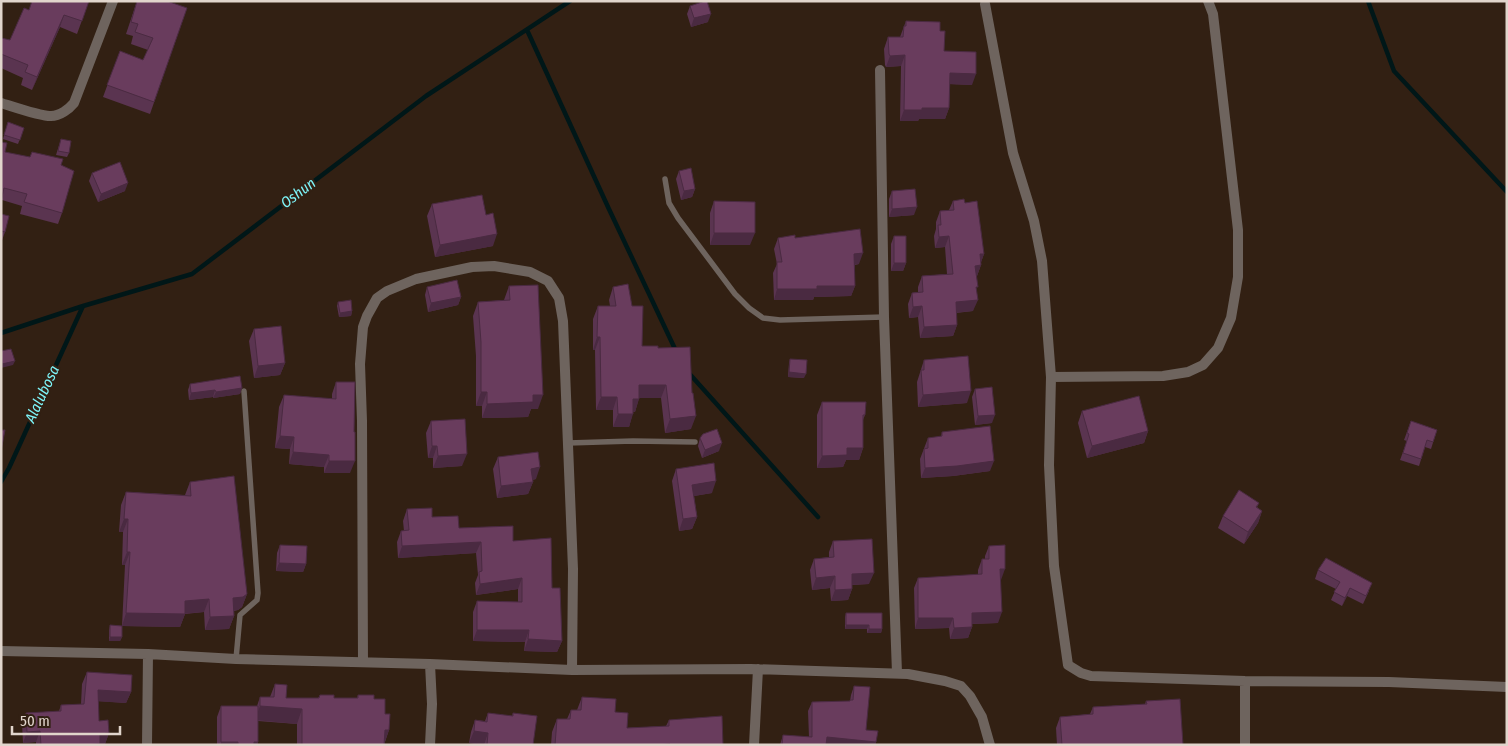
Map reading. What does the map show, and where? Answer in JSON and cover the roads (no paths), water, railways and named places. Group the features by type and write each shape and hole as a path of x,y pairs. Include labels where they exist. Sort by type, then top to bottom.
{"street":[{"path":"1,103 50,116 61,113 69,108 74,103 113,1"},
{"path":"1051,376 1163,376 1188,372 1203,364 1218,348 1231,318 1238,277 1238,230 1213,14 1208,1"},
{"path":"985,4 1013,153 1034,221 1042,261 1051,376 1049,464 1054,566 1068,665 1081,673 1091,676 1244,681 1389,682 1507,687"},
{"path":"880,70 884,318 897,673"},
{"path":"363,662 360,364 363,327 377,298 387,291 416,279 472,267 494,266 530,272 548,281 559,298 563,321 573,569 572,670"},
{"path":"1,651 148,654 236,659 572,670 758,669 908,674 961,686 970,696 982,717 990,745"},
{"path":"147,745 148,654"},
{"path":"430,664 432,704 430,745"},
{"path":"754,745 758,669"},
{"path":"1244,681 1245,745"}],"lane":[{"path":"665,179 670,202 678,218 736,294 749,308 763,318 780,320 884,318"},
{"path":"236,659 240,615 257,600 258,593 244,391"},
{"path":"568,443 694,442"}],"waterway":[{"name":"Oshun","path":"1,333 83,306 192,274 426,96 570,1"},
{"path":"1368,1 1394,71 1507,192"},
{"path":"527,30 676,351"},
{"name":"Alalubosa","path":"1,482 83,306"},
{"path":"687,371 818,517"}]}
